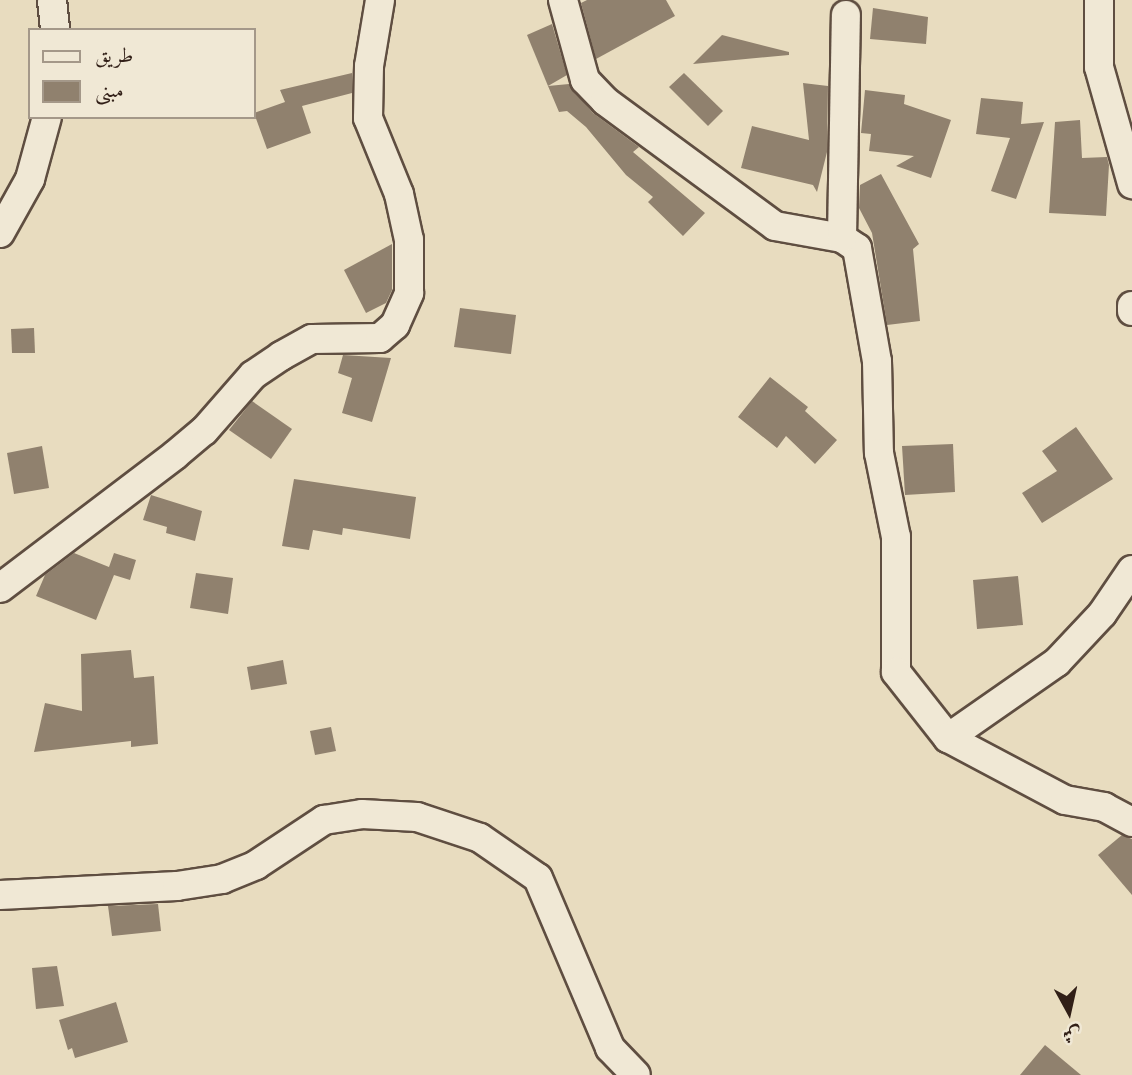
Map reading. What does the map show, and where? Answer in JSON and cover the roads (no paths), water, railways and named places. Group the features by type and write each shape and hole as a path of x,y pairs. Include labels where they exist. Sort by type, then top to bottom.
{"street":[{"path":"52,0 55,28"},
{"path":"0,588 195,439 253,375 321,337 380,338 400,318 409,293 409,240 399,194 368,118 367,101 380,0"},
{"path":"563,0 585,80 605,101 775,226 842,238 857,247 861,257 877,361 879,453 896,537 896,672 948,738 1065,800 1104,807 1132,822"},
{"path":"1099,0 1099,66 1132,184"},
{"path":"842,238 846,15"},
{"path":"0,233 30,179 46,119"},
{"path":"948,738 1057,662 1102,614 1132,570"},
{"path":"0,895 177,886 222,879 256,865 324,820 362,814 417,817 480,838 538,878 610,1048 627,1070 636,1075"}]}
